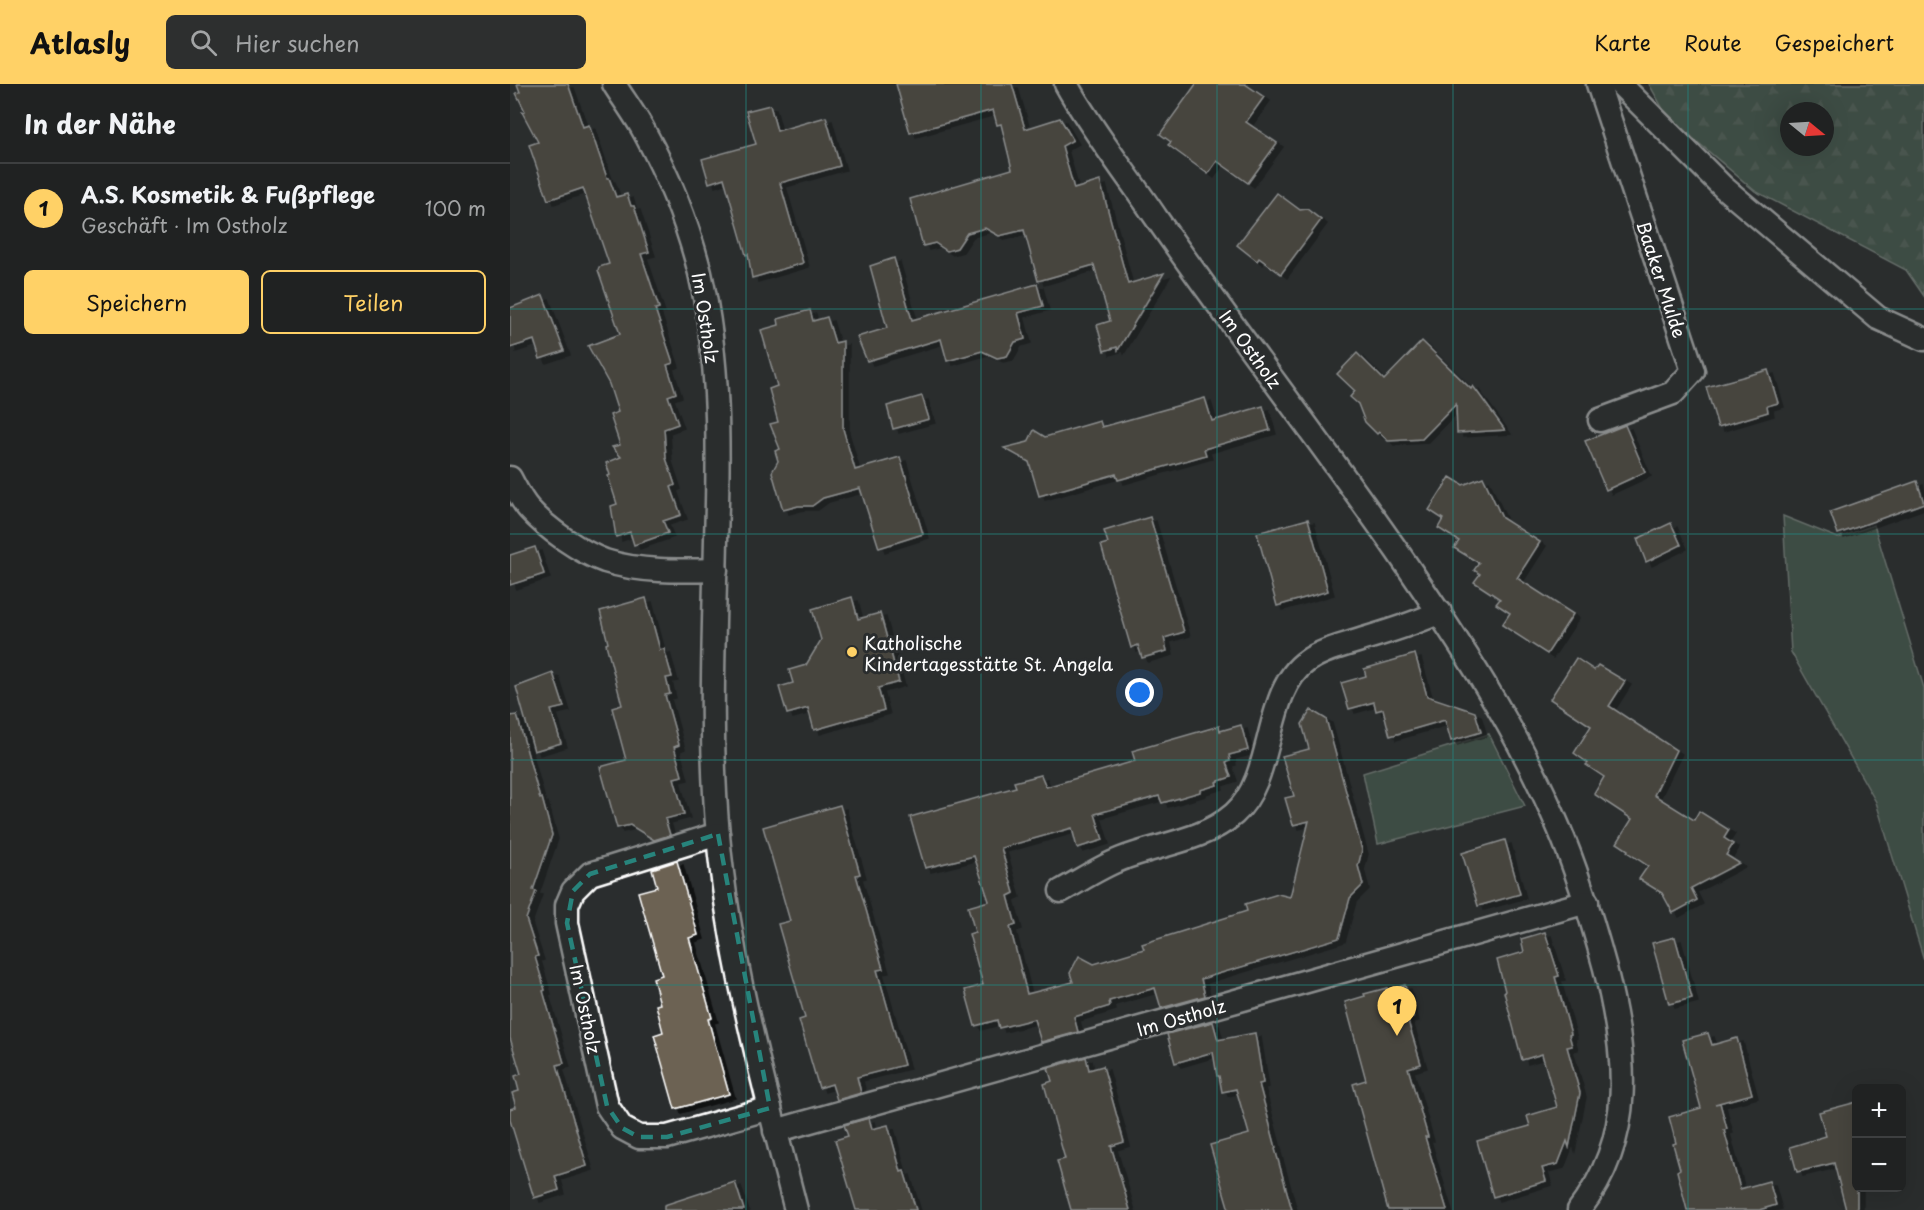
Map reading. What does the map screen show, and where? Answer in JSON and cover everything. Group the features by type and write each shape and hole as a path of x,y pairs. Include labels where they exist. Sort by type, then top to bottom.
{"street":[{"name":"Im Ostholz","path":"614,84 645,132 667,179 685,224 705,298 716,382 719,444 713,705 718,834 734,947 770,1108 796,1210"},
{"name":"Im Ostholz","path":"1066,84 1192,269 1335,462 1440,612 1490,693 1532,771 1558,826 1587,902 1610,991 1619,1041 1623,1088 1617,1134 1612,1151 1600,1181 1579,1210"},
{"name":"Baaker Mulde","path":"1598,84 1693,372 1672,393 1600,420"},
{"path":"1620,84 1724,187 1878,318 1924,339"},
{"path":"510,478 520,496 539,519 588,553 617,564 659,570 716,570"},
{"path":"1061,891 1120,859 1213,830 1235,813 1249,796 1260,770 1281,698 1292,676 1306,661 1329,650 1423,620 1440,612"},
{"name":"Im Ostholz","path":"718,834 590,874 573,891 567,905 567,923 608,1106 622,1128 639,1137 667,1137 770,1108"},
{"name":"Im Ostholz","path":"776,1131 1587,902"}],"highlighted area":[{"path":"718,834 770,1108 667,1137 639,1137 622,1128 607,1106 567,923 573,891 590,874"}],"green space":[{"path":"1649,84 1924,84 1924,296 1906,270 1755,191 1667,116"},
{"path":"1783,516 1838,538 1874,525 1924,688 1924,960 1876,802 1791,652"},
{"path":"1489,734 1525,806 1378,844 1363,773"}],"building":[{"path":"517,84 568,84 583,127 589,125 616,197 627,194 631,206 634,206 649,252 641,254 659,308 655,309 673,363 667,365 676,393 668,396 678,424 664,429 666,458 675,485 671,487 681,515 663,521 668,533 634,545 630,532 616,537 611,506 617,504 606,463 621,457 612,447 620,445 610,415 618,412 609,384 588,346 620,334 598,270 599,267 609,264 583,188 548,200 529,145 538,142 522,112 525,111 516,93 520,92"},
{"path":"896,84 1012,84 1025,129 1060,118 1073,140 1062,146 1074,189 1100,181 1128,284 1164,273 1118,350 1117,347 1104,351 1097,325 1110,321 1094,265 1038,281 1024,230 999,236 985,228 967,233 957,248 947,251 935,243 923,246 910,199 1012,169 1001,124 997,125 993,110 910,133"},
{"path":"1196,84 1245,84 1264,97 1246,122 1277,143 1248,183 1217,161 1208,174 1168,145 1171,142 1160,134"},
{"path":"770,105 777,131 826,117 840,166 780,183 803,263 752,278 748,254 746,255 724,178 709,183 702,159 756,144 746,111"},
{"path":"1277,193 1300,210 1307,209 1321,220 1281,274 1259,258 1257,261 1237,245"},
{"path":"894,258 912,320 1037,284 1043,306 1018,313 1025,339 1015,342 1007,356 997,358 982,351 947,361 941,339 867,361 857,337 887,328 870,266"},
{"path":"543,295 564,351 540,359 534,340 510,348 510,308"},
{"path":"810,310 813,321 827,317 835,343 843,341 843,429 855,470 900,457 923,534 879,548 860,488 823,498 812,506 798,506 783,510 772,472 778,461 775,451 780,449 770,424 778,422 769,389 777,386 761,330 779,325 778,319"},
{"path":"1422,341 1471,389 1473,386 1505,430 1457,433 1456,404 1422,439 1388,441 1365,422 1358,404 1350,397 1355,391 1337,374 1357,353 1384,380"},
{"path":"1768,370 1778,403 1767,406 1768,412 1718,427 1706,387"},
{"path":"922,396 929,419 893,429 887,406"},
{"path":"1205,398 1212,421 1263,406 1270,430 1204,449 1206,455 1118,480 1116,474 1039,496 1029,462 1004,448 1028,442 1034,430 1045,437 1100,421 1102,427"},
{"path":"1625,425 1645,472 1606,490 1585,441"},
{"path":"1450,477 1463,485 1483,477 1502,518 1540,542 1517,578 1573,614 1547,654 1502,625 1510,613 1496,604 1500,599 1474,582 1480,574 1474,570 1479,563 1454,548 1459,541 1438,528 1443,519 1429,510"},
{"path":"1917,481 1924,503 1838,534 1830,512"},
{"path":"1150,517 1184,632 1164,638 1167,651 1142,658 1138,645 1131,648 1101,545 1108,543 1104,531"},
{"path":"1308,519 1328,591 1277,606 1257,533"},
{"path":"1671,523 1681,545 1646,562 1637,539"},
{"path":"535,547 544,574 510,585 510,555"},
{"name":"Katholische Kindertagesstätte St. Angela","path":"852,597 858,619 880,613 899,682 878,688 884,710 814,730 808,708 787,714 779,687 793,683 789,670 806,665 821,640 812,609"},
{"path":"646,598 660,650 664,649 672,677 666,678 670,694 665,695 679,745 674,747 682,776 674,778 684,814 665,819 670,835 654,840 630,825 617,828 600,767 626,760 612,708 622,705 600,611"},
{"path":"1415,654 1427,696 1475,712 1481,732 1451,741 1445,720 1390,736 1383,709 1376,711 1374,702 1349,709 1341,683 1366,676 1364,669"},
{"path":"1576,658 1594,670 1598,665 1625,681 1609,706 1676,750 1654,795 1694,820 1699,811 1729,830 1724,838 1733,844 1726,855 1739,863 1691,888 1697,900 1673,913 1662,893 1639,879 1648,866 1617,843 1632,819 1594,794 1604,777 1586,765 1588,763 1574,753 1591,726 1550,699"},
{"path":"553,673 564,707 551,710 561,743 534,751 516,687"},
{"path":"1311,710 1326,719 1362,850 1358,866 1363,885 1350,898 1339,938 1201,979 1205,996 1161,1008 1155,988 1109,1001 1110,1006 1074,1017 1078,1032 1041,1042 1034,1019 999,1028 997,1020 975,1026 965,990 983,985 969,934 975,932 968,907 989,901 974,856 925,868 910,817 1016,787 1014,782 1041,775 1046,787 1135,761 1132,751 1219,726 1220,731 1241,725 1248,750 1229,755 1230,761 1226,762 1231,777 1216,782 1217,785 1162,803 1159,796 1095,814 1103,840 1077,848 1072,828 1001,848 1014,893 1008,896 1016,925 1010,927 1027,994 1073,982 1070,973 1079,956 1094,964 1144,949 1142,944 1247,911 1245,904 1278,894 1290,897 1309,821 1293,825 1285,798 1294,796 1282,756 1309,749 1302,724"},
{"path":"517,715 552,835 533,890 536,891 526,919 538,956 535,957 545,990 543,991 564,1063 557,1065 587,1166 555,1176 559,1190 534,1198 510,1120 510,1109 516,1107 512,1093 519,1091 515,1076 521,1074 510,1038 510,716"},
{"path":"840,805 860,874 856,875 883,969 877,970 904,1065 857,1077 861,1093 837,1100 832,1084 819,1088 799,1020 805,1018 778,924 790,921 763,827"},
{"path":"1505,840 1520,894 1478,906 1462,853"},
{"path":"677,861 698,935 689,938 712,1018 708,1019 729,1094 675,1109 654,1035 663,1032 656,1005 660,1004 653,978 662,975 638,892 657,887 652,869"},
{"path":"1545,932 1559,976 1555,977 1571,1034 1569,1035 1572,1046 1567,1047 1580,1093 1569,1147 1567,1141 1558,1164 1542,1168 1546,1181 1493,1197 1477,1141 1530,1126 1527,1116 1557,1107 1542,1054 1522,1060 1497,960 1524,952 1521,939"},
{"path":"1675,937 1692,998 1669,1004 1652,943"},
{"path":"1405,985 1413,1017 1407,1018 1421,1064 1408,1068 1428,1137 1425,1137 1447,1210 1388,1210 1353,1084 1366,1080 1345,1002 1365,996 1364,994"},
{"path":"1213,1022 1218,1040 1255,1033 1263,1083 1259,1084 1292,1210 1229,1210 1210,1145 1249,1134 1236,1089 1222,1092 1213,1052 1175,1063 1167,1034"},
{"path":"1708,1033 1712,1045 1737,1038 1752,1094 1715,1104 1720,1103 1727,1129 1724,1130 1740,1189 1769,1181 1776,1205 1759,1210 1687,1210 1677,1171 1680,1169 1669,1117 1701,1108 1682,1040"},
{"path":"1086,1057 1089,1070 1103,1066 1124,1142 1111,1146 1130,1210 1071,1210 1057,1161 1065,1159 1044,1084 1052,1081 1048,1068"},
{"path":"1852,1103 1852,1192 1857,1192 1857,1210 1846,1210 1834,1163 1797,1172 1790,1147 1826,1136 1819,1112"},
{"path":"869,1118 872,1129 888,1125 901,1172 904,1171 916,1210 856,1210 835,1140 848,1136 844,1125"},
{"path":"735,1182 744,1210 664,1210 664,1205"}],"place":[{"name":"Katholische Kindertagesstätte St. Angela","path":"852,652"},
{"name":"A.S. Kosmetik & Fußpflege","path":"1397,1036"}]}
